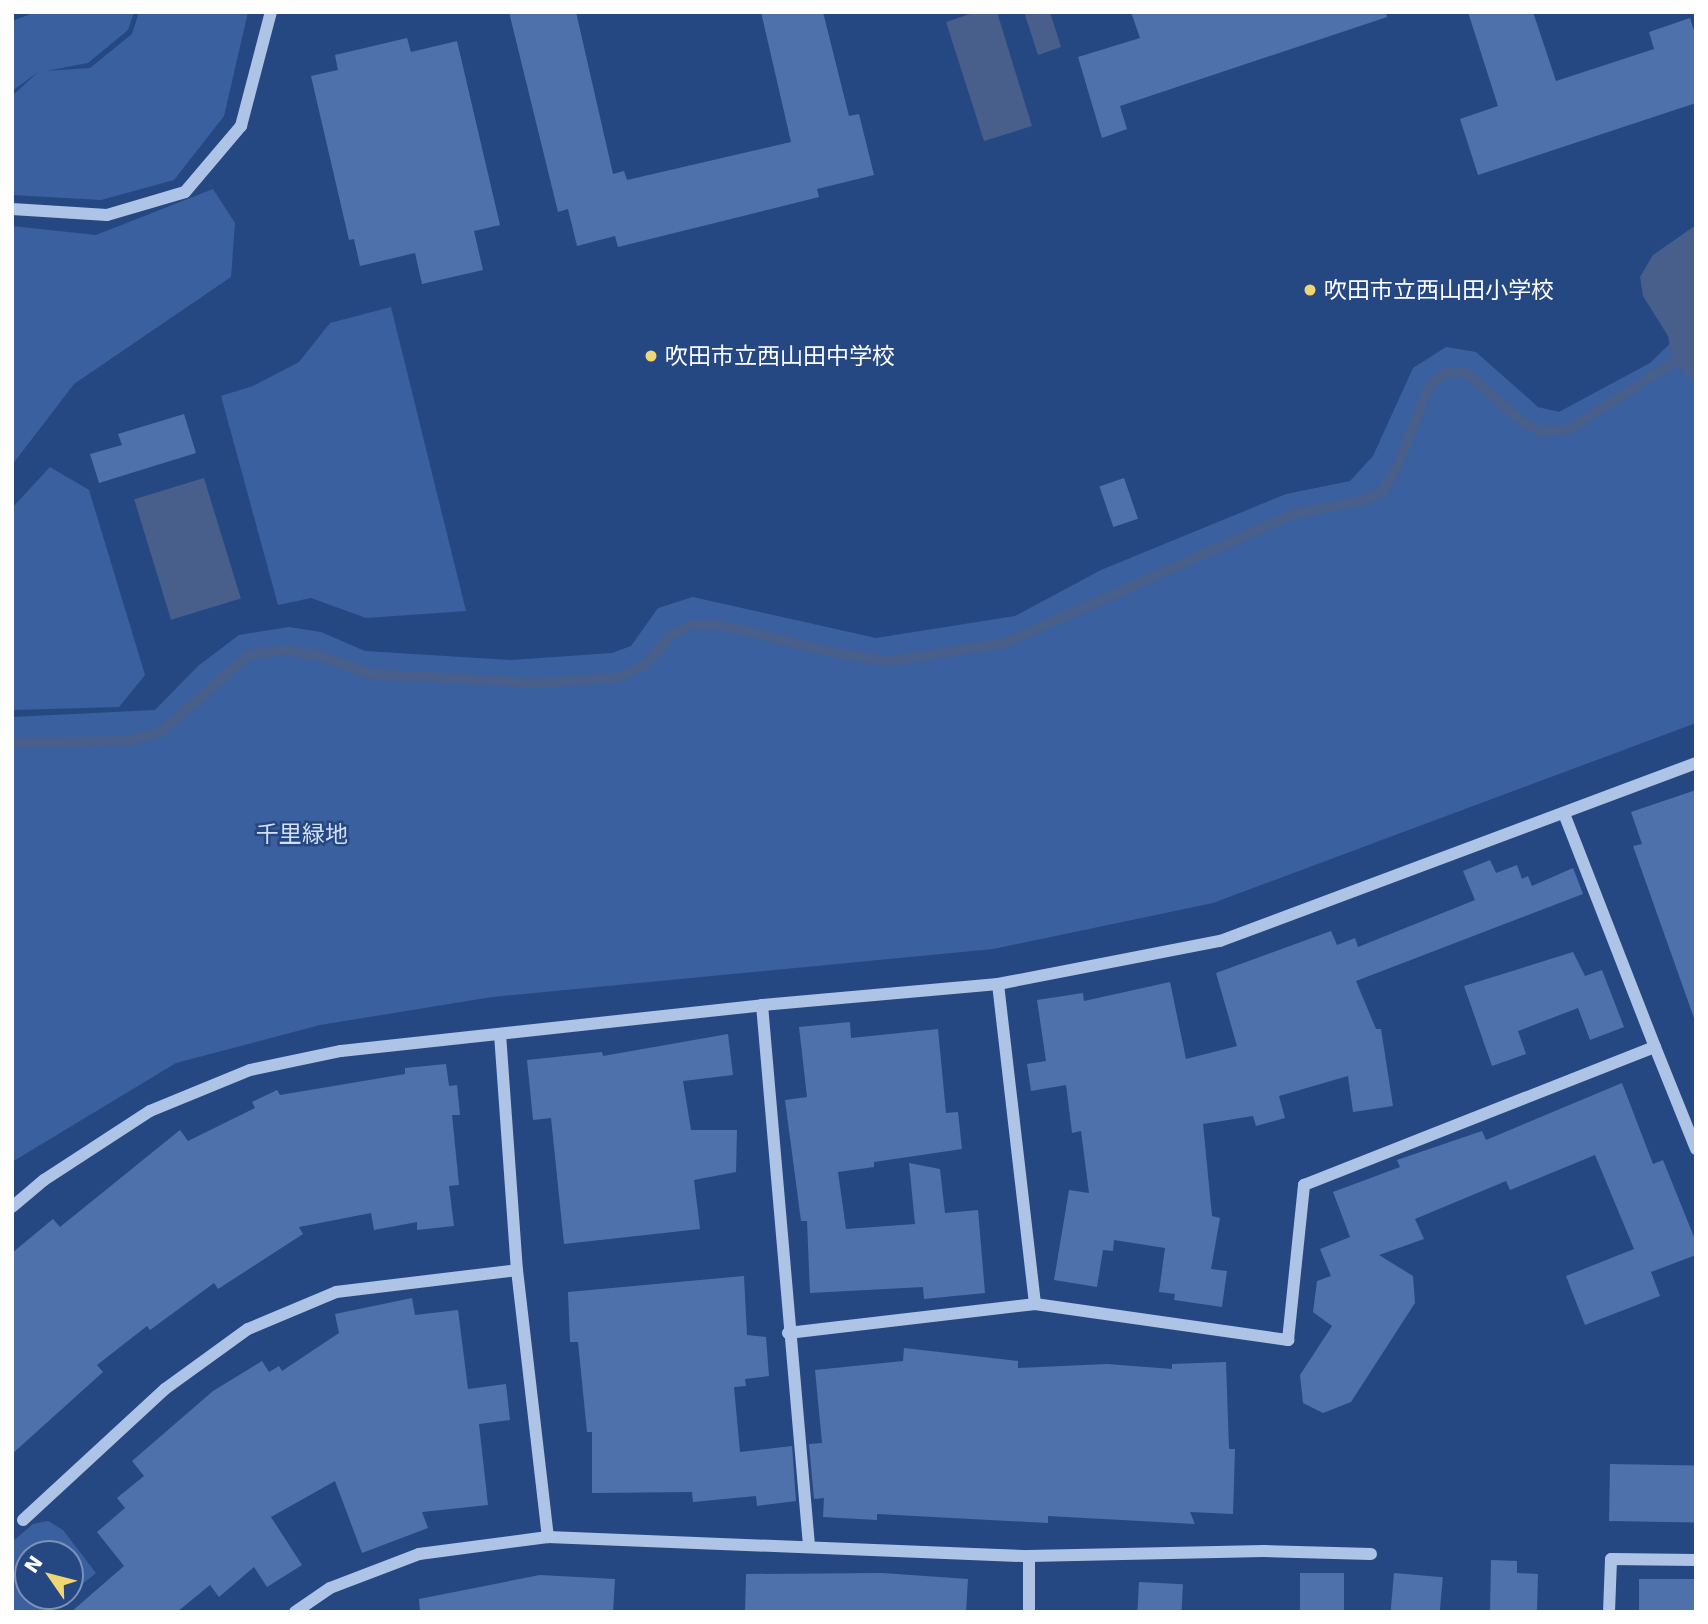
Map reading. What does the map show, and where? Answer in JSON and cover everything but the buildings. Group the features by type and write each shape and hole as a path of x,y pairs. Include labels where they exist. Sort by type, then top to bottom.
{"street":[{"path":"12,209 107,215 185,192 241,126 271,12"},
{"path":"12,1207 44,1180 150,1111 250,1070 341,1051 762,1004 998,984 1220,941 1696,763"},
{"path":"1564,813 1696,1149"},
{"path":"998,984 1035,1304"},
{"path":"762,1004 788,1333 809,1545"},
{"path":"500,1034 517,1270 548,1537"},
{"path":"788,1333 1035,1304 1288,1340 1304,1185 1655,1048"},
{"path":"23,1520 165,1389 248,1329 337,1292 517,1270"},
{"path":"295,1612 330,1587 419,1553 548,1537 809,1545 1029,1556 1264,1551 1371,1555"},
{"path":"1029,1556 1029,1612"},
{"path":"1609,1612 1611,1559 1696,1560"}],"green space":[{"path":"36,12 134,12 128,30 88,63 46,71 90,68 132,34 139,12 248,12 224,116 174,180 101,200 12,195 12,96 38,72 12,91 12,21"},
{"path":"213,189 235,223 231,277 74,384 12,465 12,226 96,235"},
{"path":"391,307 466,611 366,618 311,598 278,605 221,396 253,386 299,362 330,323"},
{"name":"千里緑地","path":"1681,333 1696,349 1696,723 1213,903 993,949 492,997 320,1025 176,1063 12,1162 12,717 155,710 198,666 239,635 289,627 321,632 365,651 511,660 612,653 631,646 658,608 693,597 876,638 1015,616 1101,570 1286,494 1350,481 1373,456 1413,368 1446,347 1476,352 1538,407 1559,412 1650,363"},
{"path":"50,467 89,490 145,675 119,707 12,710 12,508"},
{"path":"48,1521 63,1530 71,1540 14,1540 33,1524"},
{"path":"14,1540 14,1610 51,1610 49,1612 12,1612"},
{"path":"84,1557 96,1573 84,1583"}],"shaded area":[{"path":"976,12 997,12 1032,126 984,141 946,22"},
{"path":"1024,12 1050,12 1061,47 1038,55"},
{"path":"1696,225 1696,384 1673,363 1668,336 1643,296 1640,277 1653,255"},
{"path":"204,478 241,598 171,620 134,499"}],"waterway":[{"path":"12,743 128,741 161,732 248,655 284,650 321,656 371,674 537,683 616,678 645,665 672,635 692,624 725,626 836,653 889,661 1005,643 1293,514 1361,501 1381,493 1397,467 1429,386 1446,372 1467,373 1524,423 1542,432 1569,429 1673,363"}],"place":[{"name":"吹田市立西山田小学校","path":"1310,290"},
{"name":"吹田市立西山田中学校","path":"651,356"}]}
